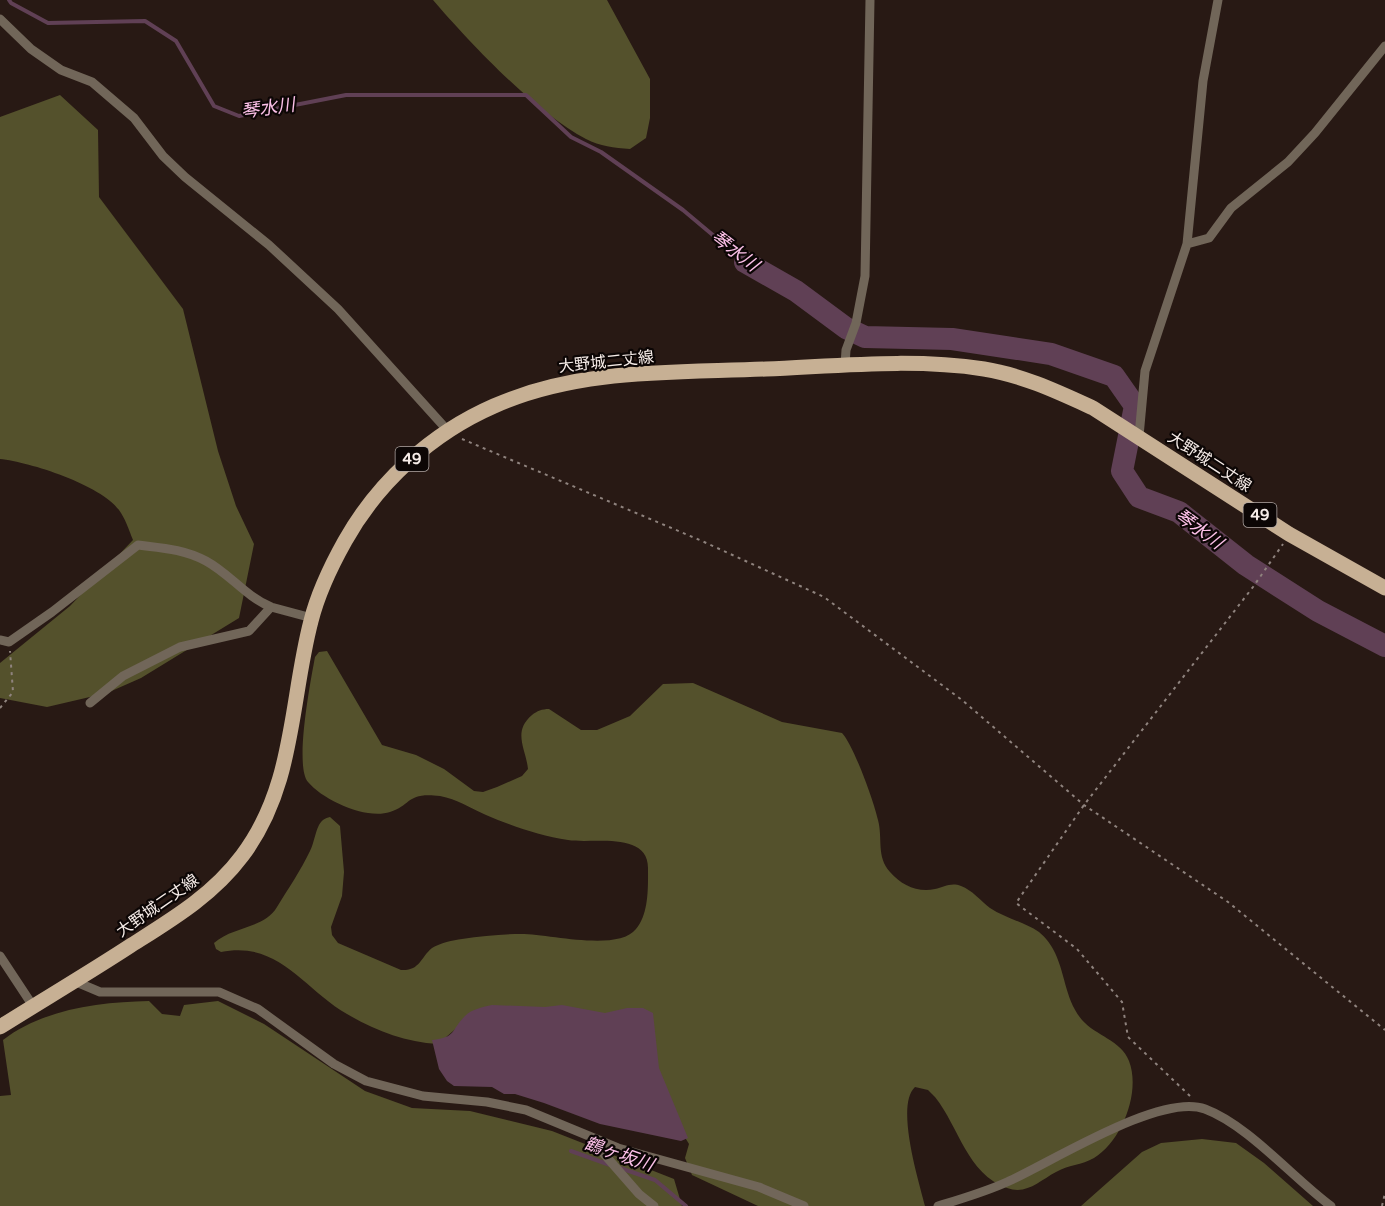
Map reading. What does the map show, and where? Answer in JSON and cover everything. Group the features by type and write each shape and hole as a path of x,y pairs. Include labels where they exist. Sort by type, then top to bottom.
{"main road":[{"name":"大野城二丈線","path":"0,1028 202,899 224,878 256,836 284,771 312,618 332,565 347,537 373,500 399,470 449,432 492,406 556,384 619,376 845,366 946,364 988,370 1058,392 1119,423 1289,534 1385,588"}],"street":[{"path":"845,366 848,343 856,323 865,276 870,0"},
{"path":"1139,436 1145,371 1187,244 1203,81 1218,0"},
{"path":"0,19 31,49 61,70 92,82 134,118 163,156 185,177 269,245 338,309 449,432"},
{"path":"1187,244 1209,238 1231,208 1287,162 1315,134 1385,46"},
{"path":"4,641 52,612 138,544 180,550 208,562 254,600 312,618"},
{"path":"90,703 123,676 180,646 249,631 271,607"},
{"path":"0,956 33,1006"},
{"path":"74,981 100,992 219,992 258,1009 334,1064 366,1081 423,1096 506,1104 546,1116 655,1160 759,1187 804,1206"},
{"path":"938,1206 1006,1183 1141,1116 1176,1108 1204,1108 1245,1134 1331,1206"},
{"path":"587,1134 639,1194 654,1206"}],"path":[{"path":"449,432 467,442 702,541 824,597 962,700 1084,804 1228,902 1385,1030"},
{"path":"1204,1108 1128,1037 1122,1002 1077,950 1016,903 1084,804 1253,587 1289,534"},
{"path":"0,708 13,692 14,679 4,641"},
{"path":"1382,1206 1385,1192"}],"shaded area":[{"path":"433,0 607,0 650,79 650,118 646,138 630,149 618,148 591,141 567,128 546,113 505,76"},
{"path":"60,95 98,130 99,197 183,309 218,451 236,506 254,544 239,618 141,678 107,693 47,707 0,698 0,663 70,606 133,540 119,510 97,492 64,476 0,459 0,117"},
{"path":"327,651 382,745 416,755 444,769 474,791 483,792 497,787 522,776 528,769 521,734 526,721 536,712 549,709 581,730 597,730 630,716 663,684 693,683 782,722 842,733 858,761 868,788 878,820 881,854 894,877 910,887 922,890 951,885 961,886 990,908 1039,932 1050,944 1076,1012 1088,1025 1120,1048 1129,1061 1133,1087 1131,1101 1121,1128 1104,1150 1094,1158 1061,1170 1027,1188 1014,1190 993,1181 982,1172 935,1097 928,1090 915,1087 909,1096 908,1126 914,1163 925,1206 758,1206 692,1175 685,1158 689,1144 678,1126 466,1020 438,1044 402,1038 369,1026 347,1014 275,960 259,953 241,950 221,952 216,949 214,943 222,937 256,924 271,914 299,872 319,825 330,817 340,826 344,872 342,896 331,927 332,935 338,943 401,970 416,966 432,948 451,941 521,934 599,941 627,936 636,929 643,916 648,883 646,856 629,844 578,841 547,836 506,823 446,797 429,795 415,797 397,809 380,814 346,807 315,789 308,782 304,773 303,741 315,657 319,652"},
{"path":"149,1001 162,1014 180,1016 184,1005 218,1001 264,1024 365,1091 412,1108 470,1111 552,1131 674,1179 682,1206 0,1206 0,1096 11,1095 3,1040 19,1029 54,1014 111,1003"},
{"path":"492,1005 545,1007 562,1005 605,1013 627,1008 643,1008 653,1013 659,1068 688,1138 681,1141 600,1124 544,1103 515,1094 504,1094 492,1087 454,1086 447,1081 439,1069 432,1040 449,1035 471,1012"},
{"path":"1202,1139 1236,1143 1264,1163 1313,1206 1081,1206 1142,1152 1161,1143"}],"waterway":[{"name":"琴水川","path":"9,0 48,23 145,21 176,41 214,106 239,116 346,95 526,95 571,137 601,152 683,210 745,262"},
{"name":"琴水川","path":"745,262 796,291 846,328 865,337 952,339 1051,354 1114,376 1135,406 1122,471 1139,497 1179,512 1246,565 1318,611 1385,646"},
{"name":"鶴ヶ坂川","path":"571,1151 610,1165"},
{"name":"鶴ヶ坂川","path":"620,1168 655,1180 686,1206"}]}
